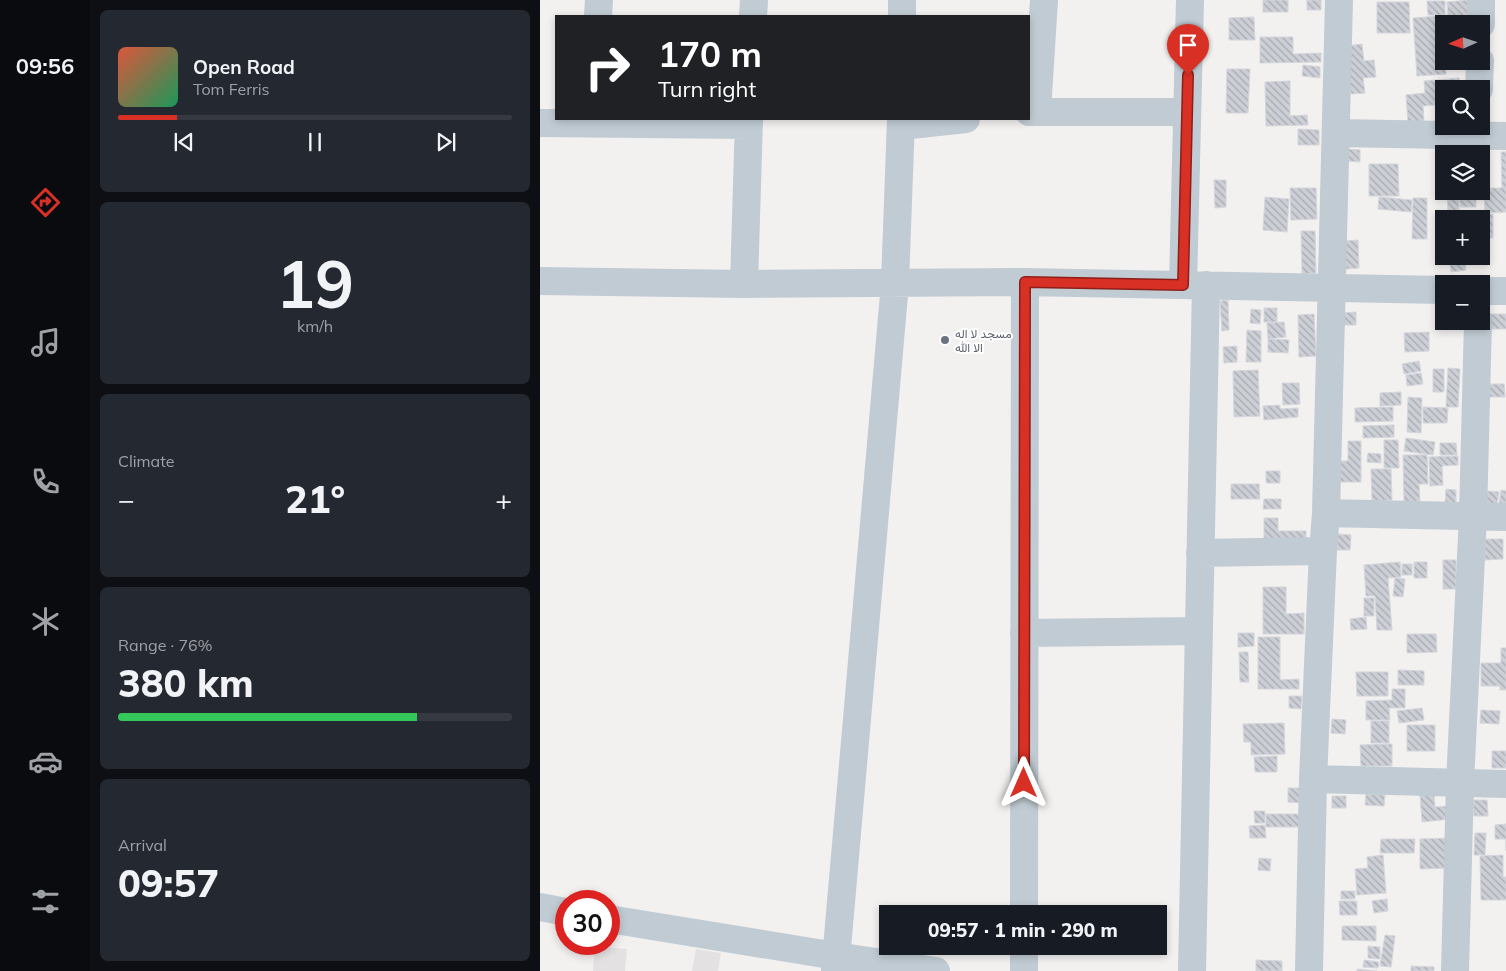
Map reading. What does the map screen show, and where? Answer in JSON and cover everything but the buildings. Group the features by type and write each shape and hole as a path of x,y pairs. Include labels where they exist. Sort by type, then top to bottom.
{"street":[{"path":"598,15 599,0"},
{"path":"753,15 754,0"},
{"path":"902,0 902,15"},
{"path":"1044,0 1033,111 1187,112"},
{"path":"1190,0 1187,112 1194,285 1200,553 1192,971"},
{"path":"1309,971 1313,780 1326,513 1339,0"},
{"path":"1481,0 1481,15"},
{"path":"836,964 895,283 901,122 944,120"},
{"path":"540,123 594,121 748,122 744,284"},
{"path":"1336,133 1435,132"},
{"path":"1490,133 1506,136"},
{"path":"540,281 744,284 1025,282 1435,290"},
{"path":"1024,905 1025,282"},
{"path":"1490,291 1506,292"},
{"path":"1455,971 1460,783 1473,516 1478,330"},
{"path":"1326,513 1506,517"},
{"path":"1200,553 1323,551"},
{"path":"1024,633 1199,631"},
{"path":"1313,780 1506,784"},
{"path":"540,907 555,910"},
{"path":"620,921 836,964 936,971"},
{"path":"1024,955 1024,971"}],"shaded area":[{"path":"620,948 627,949 625,971 593,971 594,955 620,955"},
{"path":"696,949 721,953 718,971 692,971"}],"place":[{"name":"مسجد لا اله الا الله","path":"945,340"}],"route":[{"path":"1024,783 1025,282 1183,285 1188,75"}]}
